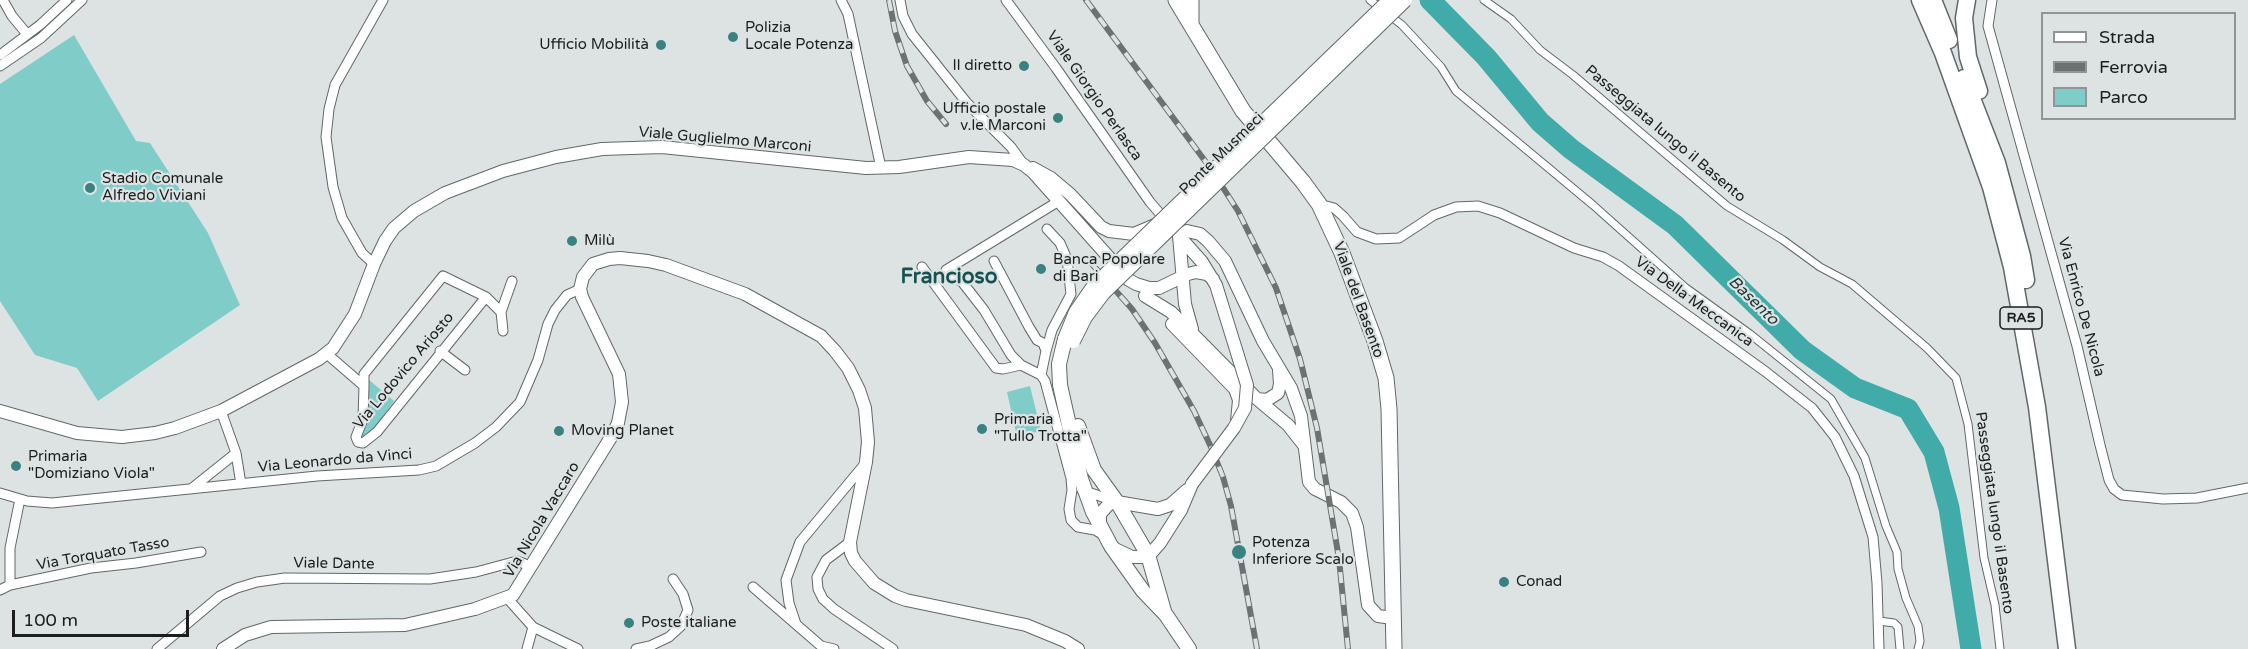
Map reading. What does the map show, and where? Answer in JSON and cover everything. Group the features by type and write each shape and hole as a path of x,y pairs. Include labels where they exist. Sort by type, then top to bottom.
{"highway":[{"name":"RA5","path":"1920,0 1943,53 1991,187 2012,267 2037,407 2067,649"},
{"name":"RA5","path":"1934,0 1997,163 2022,256 2048,410 2077,649"},
{"name":"RA5","path":"1967,0 1964,18 1968,57 1985,108 1985,133"}],"main road":[{"name":"Viale del Basento","path":"1176,0 1243,111 1319,204 1358,293 1386,378 1389,409 1394,649"},
{"path":"1191,0 1191,25"},
{"name":"Ponte Musmeci","path":"1069,340 1076,312 1094,286 1157,217 1390,0"},
{"name":"Ponte Musmeci","path":"1069,340 1103,293 1405,0"},
{"path":"1069,340 1059,364 1060,385 1085,492 1105,536 1143,591 1166,615 1189,649"},
{"path":"1069,340 1068,378 1078,427 1094,470 1117,502 1148,555 1166,615"},
{"path":"1178,633 1183,649"}],"street":[{"path":"3,0 12,16 27,34"},
{"path":"0,55 67,0"},
{"path":"0,66 41,38 82,0"},
{"path":"374,264 362,253 342,218 333,187 326,137 329,109 335,85 383,0"},
{"path":"841,0 850,24 881,168"},
{"path":"900,0 903,16 912,34 967,103 1011,147 1024,165 1033,172 1129,280 1235,389 1239,406 1234,428"},
{"name":"Viale Giorgio Perlasca","path":"1006,0 1157,217"},
{"path":"1370,0 1402,25 1441,67 1456,91 1593,205 1693,294 1750,334 1831,399 1865,458 1886,526 1897,552 1898,569 1906,597 1918,626 1920,642 1918,649"},
{"name":"Passeggiata lungo il Basento","path":"1484,0 1511,19 1540,50 1574,75 1613,111 1727,206 1783,240 1820,267 1852,284 1927,348 1956,378 1968,424 1984,558 1995,605 2000,649"},
{"name":"Via Enrico De Nicola","path":"1992,0 1988,26 2077,346 2109,480 2114,489 2122,495 2163,499 2198,498 2248,488"},
{"name":"Viale Guglielmo Marconi","path":"0,411 69,432 122,437 175,428 221,411 327,354 351,321 374,264 394,228 402,220 445,193 472,182 556,156 602,149 662,147 752,158 881,168 969,157 1000,159 1024,165 1051,178 1070,194 1101,227 1109,231 1134,234 1157,217"},
{"path":"1041,375 1021,365 1011,356 984,310 963,283 946,270 1059,201"},
{"name":"Via Della Meccanica","path":"1319,204 1334,208 1357,232 1376,239 1399,238 1434,215 1456,207 1478,206 1500,213 1574,248 1603,257 1618,266 1766,372 1812,408 1834,436 1854,476 1873,537 1880,621 1879,649"},
{"path":"1071,478 1076,487 1085,492 1151,509 1164,508 1176,501 1192,484 1234,428 1245,408 1248,393 1219,291 1202,262 1179,236 1157,217"},
{"path":"1047,229 1060,243 1067,259 1071,294 1052,330 1041,375 1050,394 1071,478 1069,509 1071,520 1078,527 1095,530 1105,536 1121,554 1142,558 1160,543 1181,510 1192,484"},
{"path":"1179,236 1187,231 1200,234 1219,253 1230,272 1263,341 1290,385 1301,416 1308,476 1312,486 1319,492 1341,502 1352,513 1357,527 1367,599 1371,610 1378,616 1393,618"},
{"path":"1179,236 1187,316 1196,337"},
{"path":"580,289 583,277 600,261 620,258 648,261 700,276 745,294 813,331 835,351 848,368 859,390 867,423 866,462 850,542 851,553 863,572 883,590 896,596 1026,625 1078,649"},
{"path":"1169,285 1179,273 1181,260"},
{"path":"994,261 1029,327 1037,340 1043,343 1046,351"},
{"path":"922,267 996,368 1003,369 1021,365"},
{"path":"1129,280 1149,288 1160,288 1182,276 1196,272 1211,277"},
{"path":"1184,298 1187,287 1192,281 1202,275 1211,277"},
{"path":"364,386 364,374 443,276 486,297 501,312"},
{"path":"503,332 501,312 512,281"},
{"name":"Via Leonardo da Vinci","path":"0,493 20,499 52,503 316,477 418,470 436,466 496,427 520,402 538,360 548,324 555,310 567,295 580,289"},
{"name":"Via Nicola Vaccaro","path":"223,649 244,634 271,627 405,625 443,618 508,599 517,590 613,434 620,413 622,391 619,374 580,289"},
{"path":"1145,296 1165,306 1257,399 1288,425 1304,447"},
{"name":"Via Lodovico Ariosto","path":"327,354 364,386 363,419 356,437 358,442 363,443 377,432 440,351 486,297"},
{"path":"440,351 465,370"},
{"path":"1257,399 1267,400 1278,393 1281,384 1279,368"},
{"name":"Via Leonardo da Vinci","path":"221,411 236,453 241,484"},
{"path":"191,489 236,453"},
{"path":"796,624 789,603 786,580 800,542 866,462"},
{"path":"10,585 10,548 20,499"},
{"path":"1105,536 1100,514 1102,509 1109,504 1117,502"},
{"path":"850,542 826,560 817,577 818,589 823,599 834,609 893,649"},
{"name":"Via Torquato Tasso","path":"0,590 10,585 91,568 201,552"},
{"name":"Viale Dante","path":"157,649 220,596 257,582 285,578 430,579 476,572 516,561 530,566"},
{"path":"636,649 650,646 669,637 681,626 688,610 683,594 673,579"},
{"path":"753,587 821,646 834,649"},
{"path":"508,599 534,627 578,649"},
{"path":"1880,621 1894,622 1898,627 1900,649"},
{"path":"527,649 534,627"}],"green space":[{"name":"Stadio Comunale Alfredo Viviani","path":"74,35 136,141 150,143 208,233 240,305 98,401 77,368 35,355 0,301 0,84"},
{"path":"368,379 394,401 376,426 366,436 362,436 360,434"},
{"path":"1030,386 1041,431 1017,437 1007,392"}],"waterway":[{"name":"Basento","path":"1430,0 1486,57 1540,122 1571,149 1675,225 1802,350 1855,388 1908,409 1934,452 1949,508 1971,649"}],"railway":[{"path":"889,0 895,31 907,66 927,101 946,124"},
{"path":"1086,0 1211,169 1238,211 1276,288 1300,359 1317,428 1339,559 1348,649"},
{"path":"1091,263 1132,309 1155,343 1194,411 1211,447 1231,506 1257,649"}],"place":[{"name":"Polizia Locale Potenza","path":"733,37"},
{"name":"Ufficio Mobilità","path":"661,45"},
{"name":"Il diretto","path":"1024,66"},
{"name":"Ufficio postale v.le Marconi","path":"1058,118"},
{"name":"Stadio Comunale Alfredo Viviani","path":"90,188"},
{"name":"Milù","path":"572,241"},
{"name":"Banca Popolare di Bari","path":"1041,269"},
{"name":"Primaria \"Tullo Trotta\"","path":"982,429"},
{"name":"Moving Planet","path":"559,431"},
{"name":"Primaria \"Domiziano Viola\"","path":"16,466"},
{"name":"Potenza Inferiore Scalo","path":"1239,552"},
{"name":"Conad","path":"1504,582"},
{"name":"Poste italiane","path":"629,623"}],"district":[{"name":"Francioso","path":"949,277"}]}
